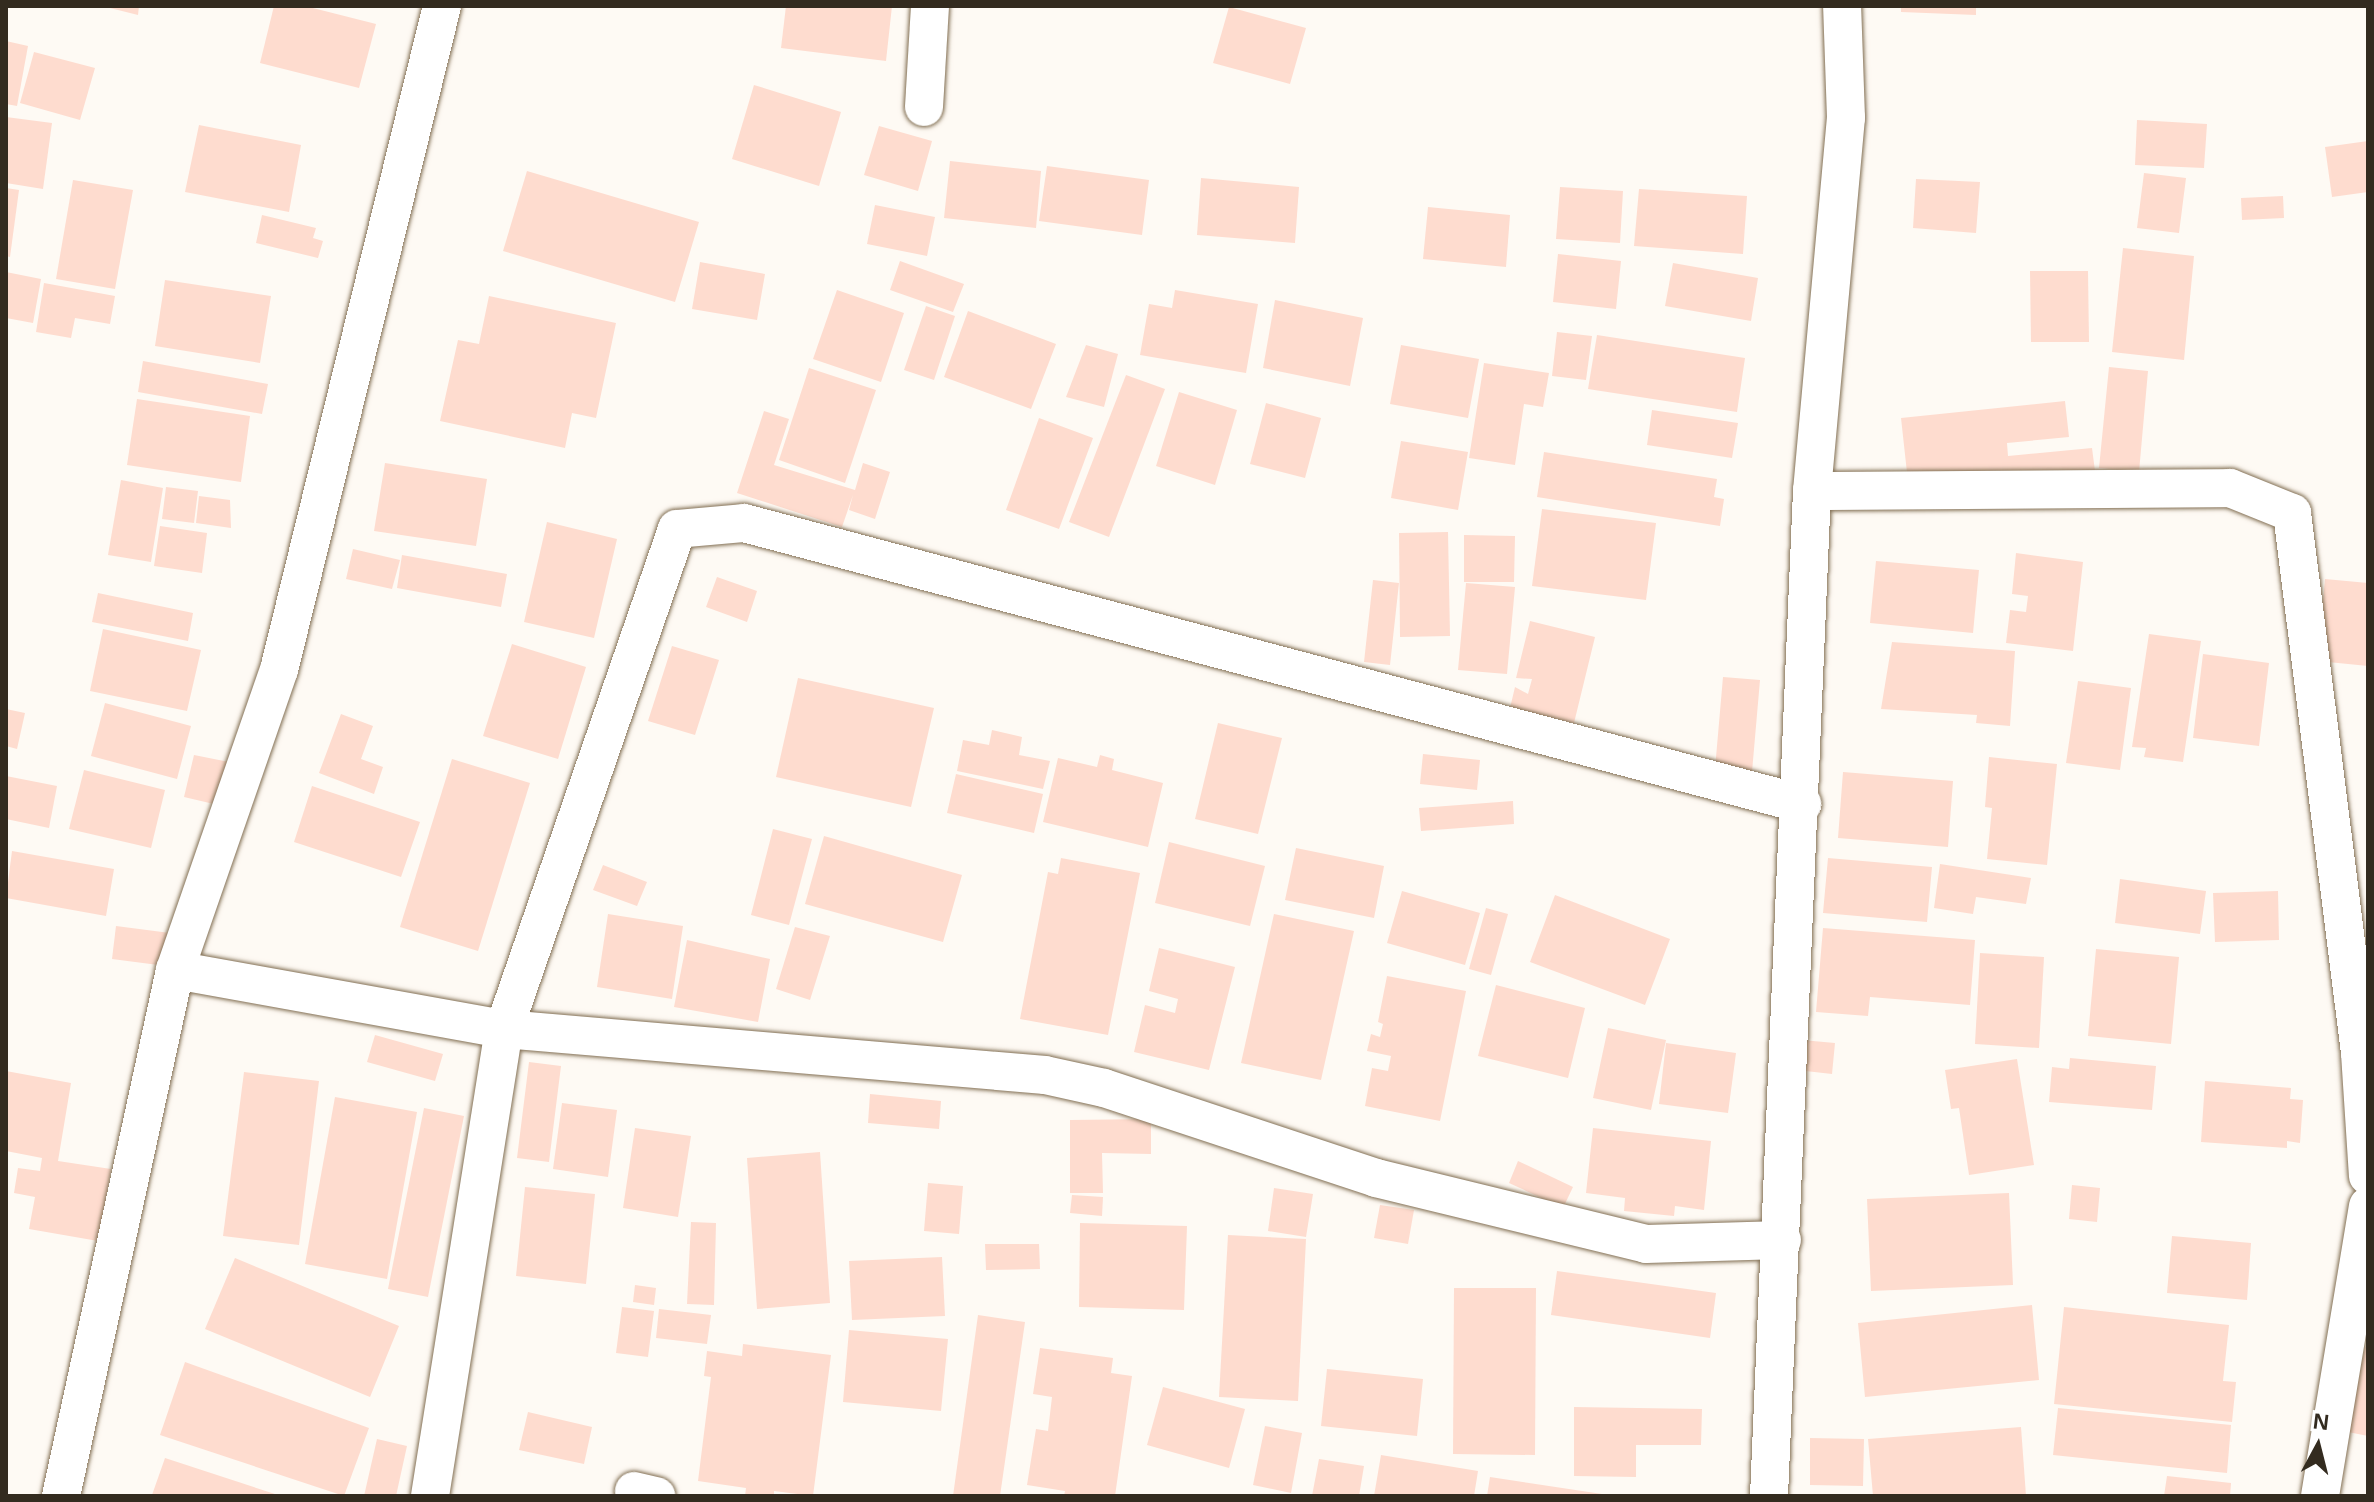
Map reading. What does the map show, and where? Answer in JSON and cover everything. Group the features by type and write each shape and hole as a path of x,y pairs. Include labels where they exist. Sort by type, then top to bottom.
{"street":[{"path":"61,1496 175,970 279,670 442,6"},
{"path":"924,107 930,6"},
{"path":"1769,1496 1802,804 1812,491 1846,118 1842,6"},
{"path":"1812,491 2230,488 2292,513 2360,1053 2368,1176"},
{"path":"430,1496 504,1029 677,529 744,523 1802,804"},
{"path":"175,970 504,1029 1045,1075 1104,1088 1376,1178 1646,1244 1782,1240"},
{"path":"2320,1496 2368,1206"}],"building":[{"path":"102,6 139,6 138,15"},
{"path":"274,6 305,6 376,24 359,88 260,63"},
{"path":"786,6 892,6 886,61 781,48"},
{"path":"1901,6 1976,6 1976,15 1901,12"},
{"path":"1229,7 1306,28 1290,84 1213,63"},
{"path":"6,41 28,46 17,106 6,104"},
{"path":"34,52 95,68 80,120 20,103"},
{"path":"754,85 841,112 819,186 732,159"},
{"path":"6,117 52,123 43,189 6,183"},
{"path":"2137,120 2207,124 2204,168 2135,165"},
{"path":"199,125 301,145 289,212 185,192"},
{"path":"879,126 932,141 918,191 864,175"},
{"path":"2368,141 2368,192 2332,197 2325,147"},
{"path":"950,161 1041,171 1036,228 944,218"},
{"path":"1047,166 1149,180 1142,235 1039,221"},
{"path":"527,171 699,222 675,302 503,251"},
{"path":"2144,173 2186,178 2179,233 2137,228"},
{"path":"1201,178 1299,187 1295,243 1197,235"},
{"path":"1916,179 1980,182 1976,233 1913,228"},
{"path":"73,180 133,190 115,289 56,279"},
{"path":"1560,187 1623,191 1620,243 1556,239"},
{"path":"6,188 19,190 10,257 6,256"},
{"path":"1639,189 1747,196 1743,254 1634,246"},
{"path":"2283,196 2284,218 2242,220 2241,198"},
{"path":"875,205 935,217 927,256 867,244"},
{"path":"1428,207 1510,215 1506,267 1423,259"},
{"path":"262,215 316,228 313,238 323,241 318,258 256,243"},
{"path":"2123,248 2194,256 2184,360 2112,352"},
{"path":"1558,254 1621,261 1616,309 1553,302"},
{"path":"900,261 964,284 953,312 890,290"},
{"path":"700,262 765,274 757,320 692,309"},
{"path":"1673,263 1758,278 1751,321 1665,306"},
{"path":"2030,271 2088,271 2089,342 2031,342"},
{"path":"6,272 41,279 33,323 6,318"},
{"path":"165,280 271,296 260,363 155,346"},
{"path":"44,283 115,296 110,324 75,318 71,338 36,332"},
{"path":"837,290 904,313 881,382 813,359"},
{"path":"1175,290 1258,304 1246,373 1140,355 1149,304 1172,308"},
{"path":"489,296 616,323 596,418 572,413 565,448 440,421 458,340 479,344"},
{"path":"1275,300 1363,318 1350,386 1263,368"},
{"path":"926,306 955,316 934,380 904,370"},
{"path":"968,311 1056,344 1031,409 944,377"},
{"path":"1557,332 1592,336 1586,380 1552,376"},
{"path":"1597,335 1745,358 1737,412 1588,389"},
{"path":"1086,345 1118,354 1104,407 1066,397"},
{"path":"1401,345 1479,359 1468,418 1390,404"},
{"path":"143,361 268,384 262,414 138,392"},
{"path":"1484,363 1549,373 1543,407 1524,404 1515,465 1469,458"},
{"path":"2109,367 2148,371 2139,472 2099,468"},
{"path":"809,368 876,390 845,483 779,460"},
{"path":"1126,375 1165,389 1109,537 1069,522"},
{"path":"1179,392 1237,410 1215,485 1156,466"},
{"path":"137,399 250,416 241,482 127,465"},
{"path":"2065,401 2069,437 2007,443 2008,456 2092,448 2095,471 1909,491 1901,418"},
{"path":"1266,403 1321,418 1305,478 1250,464"},
{"path":"1652,410 1738,423 1732,458 1647,445"},
{"path":"764,411 789,419 774,465 855,490 863,463 890,472 875,519 849,510 853,495 842,527 737,493"},
{"path":"1039,418 1093,438 1059,529 1006,510"},
{"path":"1401,441 1468,452 1458,510 1391,498"},
{"path":"1544,452 1717,479 1714,497 1724,499 1720,526 1537,497"},
{"path":"385,463 487,479 476,546 374,531"},
{"path":"121,480 163,488 151,562 108,555"},
{"path":"166,487 198,491 194,523 162,519"},
{"path":"199,496 230,500 231,528 196,523"},
{"path":"1542,509 1656,523 1646,600 1532,586"},
{"path":"547,522 617,539 594,638 524,622"},
{"path":"160,526 207,533 202,573 154,566"},
{"path":"1448,532 1450,636 1400,637 1399,533"},
{"path":"1464,535 1515,536 1514,582 1464,582"},
{"path":"353,549 400,560 392,589 346,579"},
{"path":"2016,553 2083,562 2073,651 2006,643 2010,610 2026,612 2028,596 2012,594"},
{"path":"402,555 507,574 501,607 397,588"},
{"path":"1876,561 1979,570 1973,633 1870,623"},
{"path":"717,577 757,591 747,622 706,607"},
{"path":"2325,579 2368,583 2368,666 2318,661"},
{"path":"1373,580 1399,583 1390,665 1364,662"},
{"path":"1466,583 1515,587 1507,674 1458,670"},
{"path":"98,593 193,613 188,641 92,622"},
{"path":"1530,621 1595,637 1574,723 1510,708 1515,687 1528,694 1532,679 1516,678"},
{"path":"103,629 201,650 187,711 90,691"},
{"path":"2149,634 2201,641 2183,762 2144,757 2146,748 2132,747"},
{"path":"1892,642 2015,651 2010,726 1976,723 1977,715 1881,709"},
{"path":"512,644 586,667 558,759 483,736"},
{"path":"672,646 719,660 695,735 648,721"},
{"path":"2203,654 2269,663 2259,746 2193,738"},
{"path":"1723,677 1760,680 1752,772 1715,769"},
{"path":"798,678 934,708 911,807 776,777"},
{"path":"2078,681 2131,688 2120,770 2066,763"},
{"path":"105,703 191,726 177,779 91,756"},
{"path":"6,709 25,713 17,749 6,746"},
{"path":"341,714 373,726 361,759 383,767 374,794 319,773"},
{"path":"1218,723 1282,738 1258,834 1195,819"},
{"path":"992,730 1022,737 1019,755 1050,761 1043,789 957,771 963,740 989,745"},
{"path":"1423,754 1480,760 1477,790 1420,784"},
{"path":"194,755 229,762 218,805 184,797"},
{"path":"1100,755 1114,759 1112,770 1163,783 1148,847 1043,822 1058,758 1097,767"},
{"path":"1989,757 2057,764 2047,865 1987,859 1992,808 1985,807"},
{"path":"452,759 530,783 478,951 400,927"},
{"path":"84,770 165,790 151,848 69,829"},
{"path":"1843,772 1953,781 1948,847 1838,838"},
{"path":"956,774 1043,794 1034,833 947,813"},
{"path":"6,776 57,786 49,828 6,819"},
{"path":"312,786 420,822 401,877 294,842"},
{"path":"1513,801 1514,824 1421,831 1419,808"},
{"path":"773,829 812,839 789,925 751,915"},
{"path":"824,836 962,875 943,942 805,904"},
{"path":"1169,842 1265,866 1250,926 1155,903"},
{"path":"1296,848 1384,866 1374,918 1285,900"},
{"path":"12,851 114,869 106,916 6,898"},
{"path":"1061,858 1140,873 1108,1035 1020,1019 1048,872 1058,874"},
{"path":"1828,858 1932,867 1927,922 1823,913"},
{"path":"1940,864 2031,878 2026,904 1976,897 1973,914 1934,908"},
{"path":"603,865 647,882 637,906 593,890"},
{"path":"2120,879 2206,891 2200,934 2115,923"},
{"path":"1402,891 1480,913 1465,965 1387,943"},
{"path":"2278,891 2279,940 2215,942 2213,893"},
{"path":"1555,895 1670,939 1645,1005 1530,962"},
{"path":"1486,908 1508,914 1491,975 1469,969"},
{"path":"608,914 683,926 672,999 597,987"},
{"path":"1274,914 1354,931 1321,1080 1241,1063"},
{"path":"116,926 170,933 166,966 112,959"},
{"path":"795,927 830,936 810,1000 776,989"},
{"path":"1823,928 1975,940 1970,1005 1870,997 1868,1016 1816,1012"},
{"path":"687,940 770,959 758,1022 674,1007"},
{"path":"1159,948 1235,967 1209,1070 1134,1052 1145,1005 1175,1013 1178,999 1149,991"},
{"path":"2096,949 2179,957 2171,1044 2088,1036"},
{"path":"1980,953 2044,957 2039,1048 1975,1044"},
{"path":"1387,976 1466,991 1440,1121 1365,1106 1372,1068 1388,1071 1391,1056 1367,1051 1371,1034 1380,1037 1383,1024 1378,1022"},
{"path":"1496,985 1585,1008 1568,1078 1478,1056"},
{"path":"1608,1028 1666,1040 1651,1110 1593,1098"},
{"path":"375,1035 443,1054 435,1081 367,1062"},
{"path":"1791,1039 1835,1043 1832,1074 1788,1069"},
{"path":"1666,1043 1736,1053 1728,1113 1659,1104"},
{"path":"2070,1058 2156,1066 2152,1110 2049,1102 2052,1067 2069,1069"},
{"path":"2017,1059 2034,1165 1969,1175 1959,1108 1951,1109 1945,1070"},
{"path":"529,1062 561,1066 549,1162 517,1158"},
{"path":"6,1071 71,1083 58,1161 111,1169 98,1241 29,1229 35,1197 14,1193 18,1168 40,1171 42,1158 6,1151"},
{"path":"244,1072 319,1081 299,1245 223,1236"},
{"path":"2205,1081 2291,1088 2290,1099 2303,1100 2300,1143 2287,1141 2287,1148 2201,1142"},
{"path":"870,1094 941,1101 939,1129 868,1123"},
{"path":"335,1097 417,1112 387,1279 305,1264"},
{"path":"562,1103 617,1110 608,1177 553,1169"},
{"path":"424,1108 464,1116 428,1297 388,1289"},
{"path":"1151,1119 1151,1154 1102,1153 1103,1193 1070,1193 1070,1120"},
{"path":"635,1128 691,1136 678,1217 623,1208"},
{"path":"1593,1128 1711,1141 1704,1210 1675,1206 1674,1216 1624,1211 1625,1198 1586,1193"},
{"path":"820,1152 830,1303 757,1309 747,1158"},
{"path":"1518,1161 1573,1187 1563,1208 1509,1183"},
{"path":"928,1183 963,1186 959,1234 924,1231"},
{"path":"2072,1185 2100,1188 2097,1222 2069,1219"},
{"path":"525,1187 595,1194 586,1284 516,1276"},
{"path":"1274,1188 1313,1194 1306,1237 1268,1231"},
{"path":"2009,1193 2013,1285 1871,1291 1867,1199"},
{"path":"1072,1195 1103,1197 1102,1216 1070,1213"},
{"path":"1380,1205 1414,1210 1408,1244 1374,1238"},
{"path":"691,1222 716,1223 714,1305 687,1304"},
{"path":"1080,1223 1187,1226 1184,1310 1079,1307"},
{"path":"1228,1235 1306,1239 1298,1401 1219,1397"},
{"path":"2172,1236 2251,1243 2247,1300 2167,1293"},
{"path":"985,1244 1039,1244 1040,1269 986,1270"},
{"path":"942,1257 945,1316 852,1320 849,1261"},
{"path":"235,1258 399,1326 370,1397 205,1329"},
{"path":"1557,1271 1716,1293 1710,1338 1551,1315"},
{"path":"635,1285 656,1288 654,1305 633,1302"},
{"path":"1454,1288 1536,1288 1535,1455 1453,1454"},
{"path":"2032,1305 2039,1380 1865,1397 1858,1323"},
{"path":"622,1307 654,1311 648,1357 616,1353"},
{"path":"2064,1307 2229,1325 2223,1381 2236,1382 2232,1422 2054,1404"},
{"path":"659,1309 711,1315 707,1344 656,1338"},
{"path":"978,1315 1025,1322 1000,1496 953,1496"},
{"path":"849,1330 948,1339 941,1411 843,1402"},
{"path":"743,1344 831,1355 813,1496 774,1491 774,1496 745,1496 746,1488 698,1481 711,1377 704,1376 707,1351 742,1356"},
{"path":"2365,1347 2368,1348 2368,1436 2348,1432"},
{"path":"1040,1348 1113,1358 1111,1373 1132,1376 1115,1496 1064,1496 1065,1491 1027,1485 1036,1429 1048,1431 1052,1397 1033,1394"},
{"path":"185,1362 369,1428 344,1496 160,1435"},
{"path":"1327,1369 1423,1379 1417,1436 1321,1426"},
{"path":"1163,1387 1245,1409 1229,1468 1147,1445"},
{"path":"1574,1407 1702,1409 1701,1445 1636,1445 1636,1477 1574,1476"},
{"path":"2058,1408 2231,1425 2227,1473 2053,1455"},
{"path":"528,1412 592,1427 584,1464 519,1450"},
{"path":"1265,1426 1302,1433 1291,1493 1253,1485"},
{"path":"2021,1427 2026,1496 1873,1496 1868,1439"},
{"path":"1810,1438 1864,1439 1863,1486 1810,1485"},
{"path":"377,1439 407,1446 396,1496 364,1496"},
{"path":"1381,1455 1478,1471 1474,1496 1374,1496"},
{"path":"165,1458 278,1495 152,1495"},
{"path":"1319,1459 1364,1466 1359,1496 1312,1496"},
{"path":"2167,1476 2231,1483 2230,1496 2164,1496"},
{"path":"1490,1477 1602,1494 1602,1496 1487,1496"}]}
